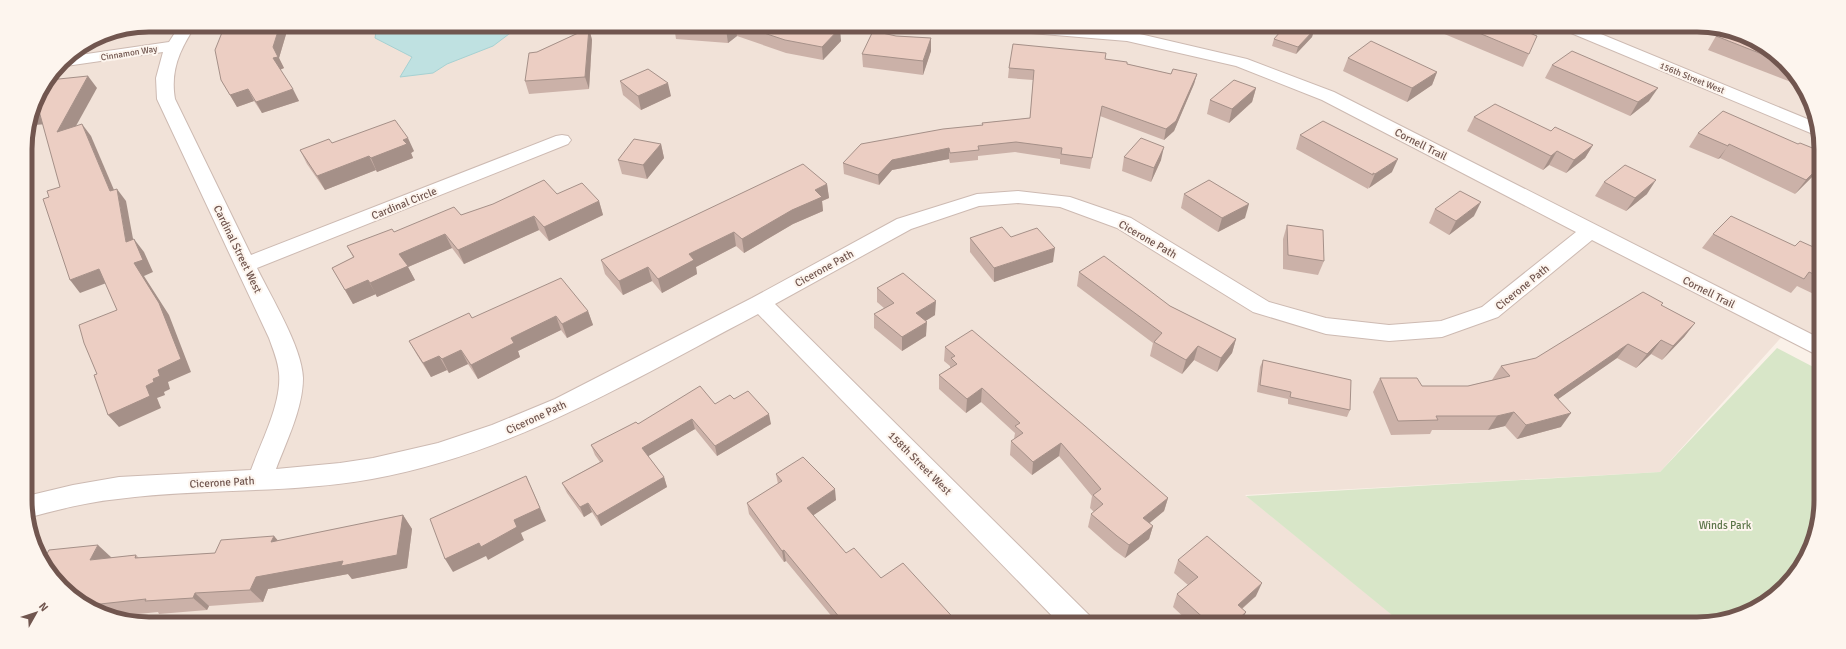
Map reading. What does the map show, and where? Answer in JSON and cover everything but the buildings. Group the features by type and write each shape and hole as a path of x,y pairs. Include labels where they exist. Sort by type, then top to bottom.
{"street":[{"name":"Cardinal Street West","path":"183,32 173,46 164,72 163,86 166,99 246,265 288,357 291,379 287,401 260,480"},
{"name":"Cornell Trail","path":"1079,32 1127,36 1241,62 1328,96 1814,345"},
{"name":"156th Street West","path":"1582,32 1812,127"},
{"name":"Cinnamon Way","path":"71,62 173,46"},
{"name":"Cardinal Circle","path":"246,265 562,140"},
{"name":"Cicerone Path","path":"32,506 86,493 118,489 306,477 374,468 406,463 472,444 512,429 557,408 760,303 904,224 977,200 1018,197 1063,201 1124,223 1261,307 1326,326 1389,333 1442,329 1490,312 1590,231"},
{"name":"158th Street West","path":"760,303 1072,617"}],"shaded area":[{"path":"149,32 1697,32 1727,36 1742,41 1768,56 1780,66 1790,78 1802,97 1808,111 1814,141 1814,345 1786,332 1660,472 1245,495 1395,617 149,617 119,613 90,601 66,583 56,571 41,545 34,523 32,500 32,141 36,119 44,97 56,78 78,56 90,48 111,38 134,33"}],"green space":[{"name":"Winds Park","path":"1777,348 1814,367 1814,500 1810,530 1805,545 1794,565 1774,588 1749,605 1727,613 1705,617 1394,617 1246,496 1660,472"}],"water":[{"path":"376,32 512,32 493,46 447,64 433,73 400,77 412,57 375,38"}]}
